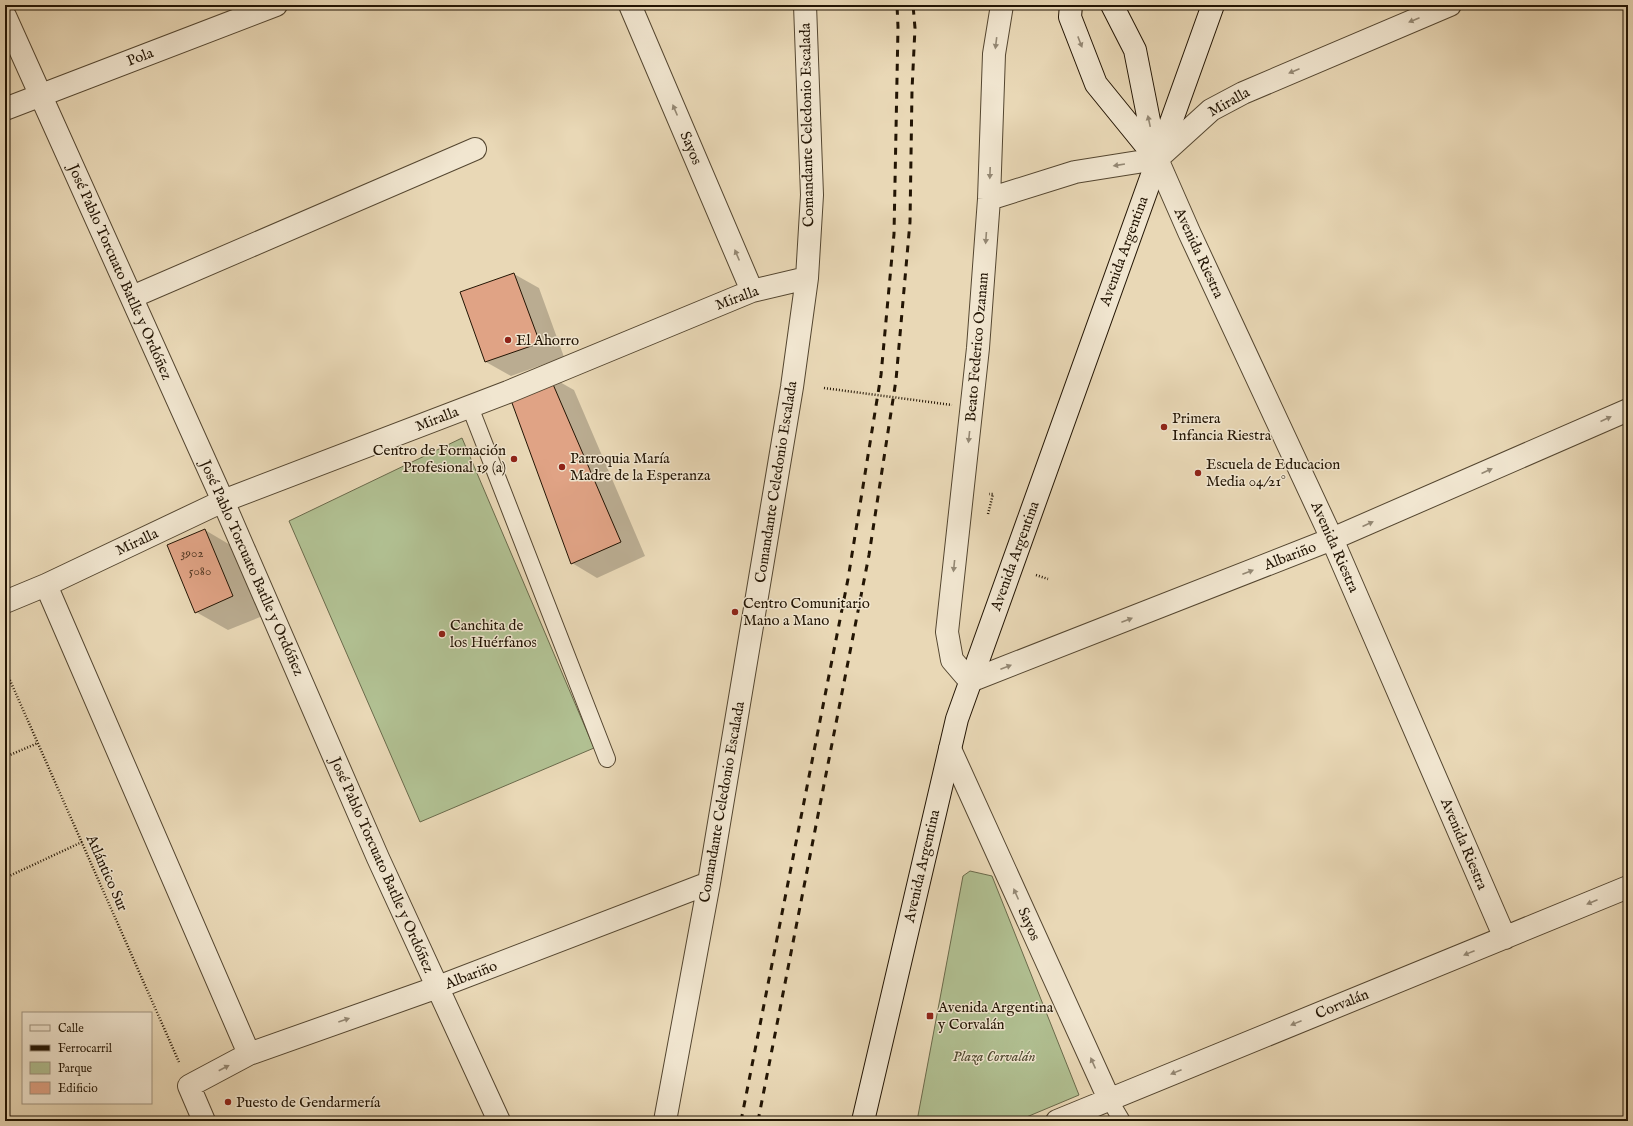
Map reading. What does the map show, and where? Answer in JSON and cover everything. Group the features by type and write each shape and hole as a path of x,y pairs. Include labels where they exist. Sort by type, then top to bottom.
{"street":[{"name":"Pola","path":"5,110 276,5"},
{"name":"Sayos","path":"630,5 752,291"},
{"name":"Comandante Celedonio Escalada","path":"666,1121 709,883 792,387 807,278 812,195 805,5"},
{"name":"Beato Federico Ozanam","path":"970,681 952,660 947,632 977,356 989,199 994,54 1002,5"},
{"name":"Avenida Riestra","path":"1071,5 1070,17 1096,84 1157,159"},
{"name":"Avenida Riestra","path":"1112,5 1135,50 1157,159 1189,232 1332,539 1505,938"},
{"name":"Avenida Argentina","path":"863,1121 957,719 1213,5"},
{"name":"Miralla","path":"1157,159 1211,110 1243,93 1450,5"},
{"name":"José Pablo Torcuato Batlle y Ordóñez","path":"5,16 223,501 378,858 499,1121"},
{"path":"132,297 475,149"},
{"path":"989,199 1075,172 1157,159"},
{"name":"Miralla","path":"5,602 46,585 223,501 470,406 752,291 807,278"},
{"name":"Albariño","path":"970,681 1332,539 1628,410"},
{"path":"46,585 249,1054"},
{"name":"Sayos","path":"950,749 1109,1099"},
{"name":"Albariño","path":"189,1086 249,1054 438,987 709,883"},
{"name":"Corvalán","path":"1057,1121 1628,887"},
{"path":"189,1086 204,1121"}],"lane":[{"path":"470,406 607,759"},
{"path":"1109,1099 1122,1121"}],"path":[{"path":"824,388 952,405"},
{"name":"Atlántico Sur","path":"5,669 189,1086"},
{"path":"5,757 38,743"},
{"path":"5,878 82,842"},
{"path":"5,1105 11,1121"},
{"path":"1608,1121 1618,1117 1619,1121"}],"green space":[{"name":"Canchita de los Huérfanos","path":"462,438 594,748 420,822 289,521"},
{"name":"Plaza Corvalán","path":"970,871 992,876 1079,1095 1017,1121 917,1121 963,876"}],"building":[{"path":"514,273 540,343 485,362 460,292"},
{"name":"Parroquia María Madre de la Esperanza","path":"549,375 621,542 571,564 508,392"},
{"path":"205,529 233,596 195,613 167,545"}],"railway":[{"path":"741,1121 848,579 881,375 894,234 898,27 897,5"},
{"path":"758,1121 869,555 896,380 910,222 912,90 915,28 913,5"}],"place":[{"name":"El Ahorro","path":"508,340"},
{"name":"Primera Infancia Riestra","path":"1164,427"},
{"name":"Centro de Formación Profesional 19 (a)","path":"514,459"},
{"name":"Parroquia María Madre de la Esperanza","path":"562,467"},
{"name":"Escuela de Educacion Media 04/21°","path":"1198,473"},
{"name":"Centro Comunitario Mano a Mano","path":"735,612"},
{"name":"Canchita de los Huérfanos","path":"442,634"},
{"name":"Avenida Argentina y Corvalán","path":"930,1016"},
{"name":"Puesto de Gendarmería","path":"228,1102"}]}
